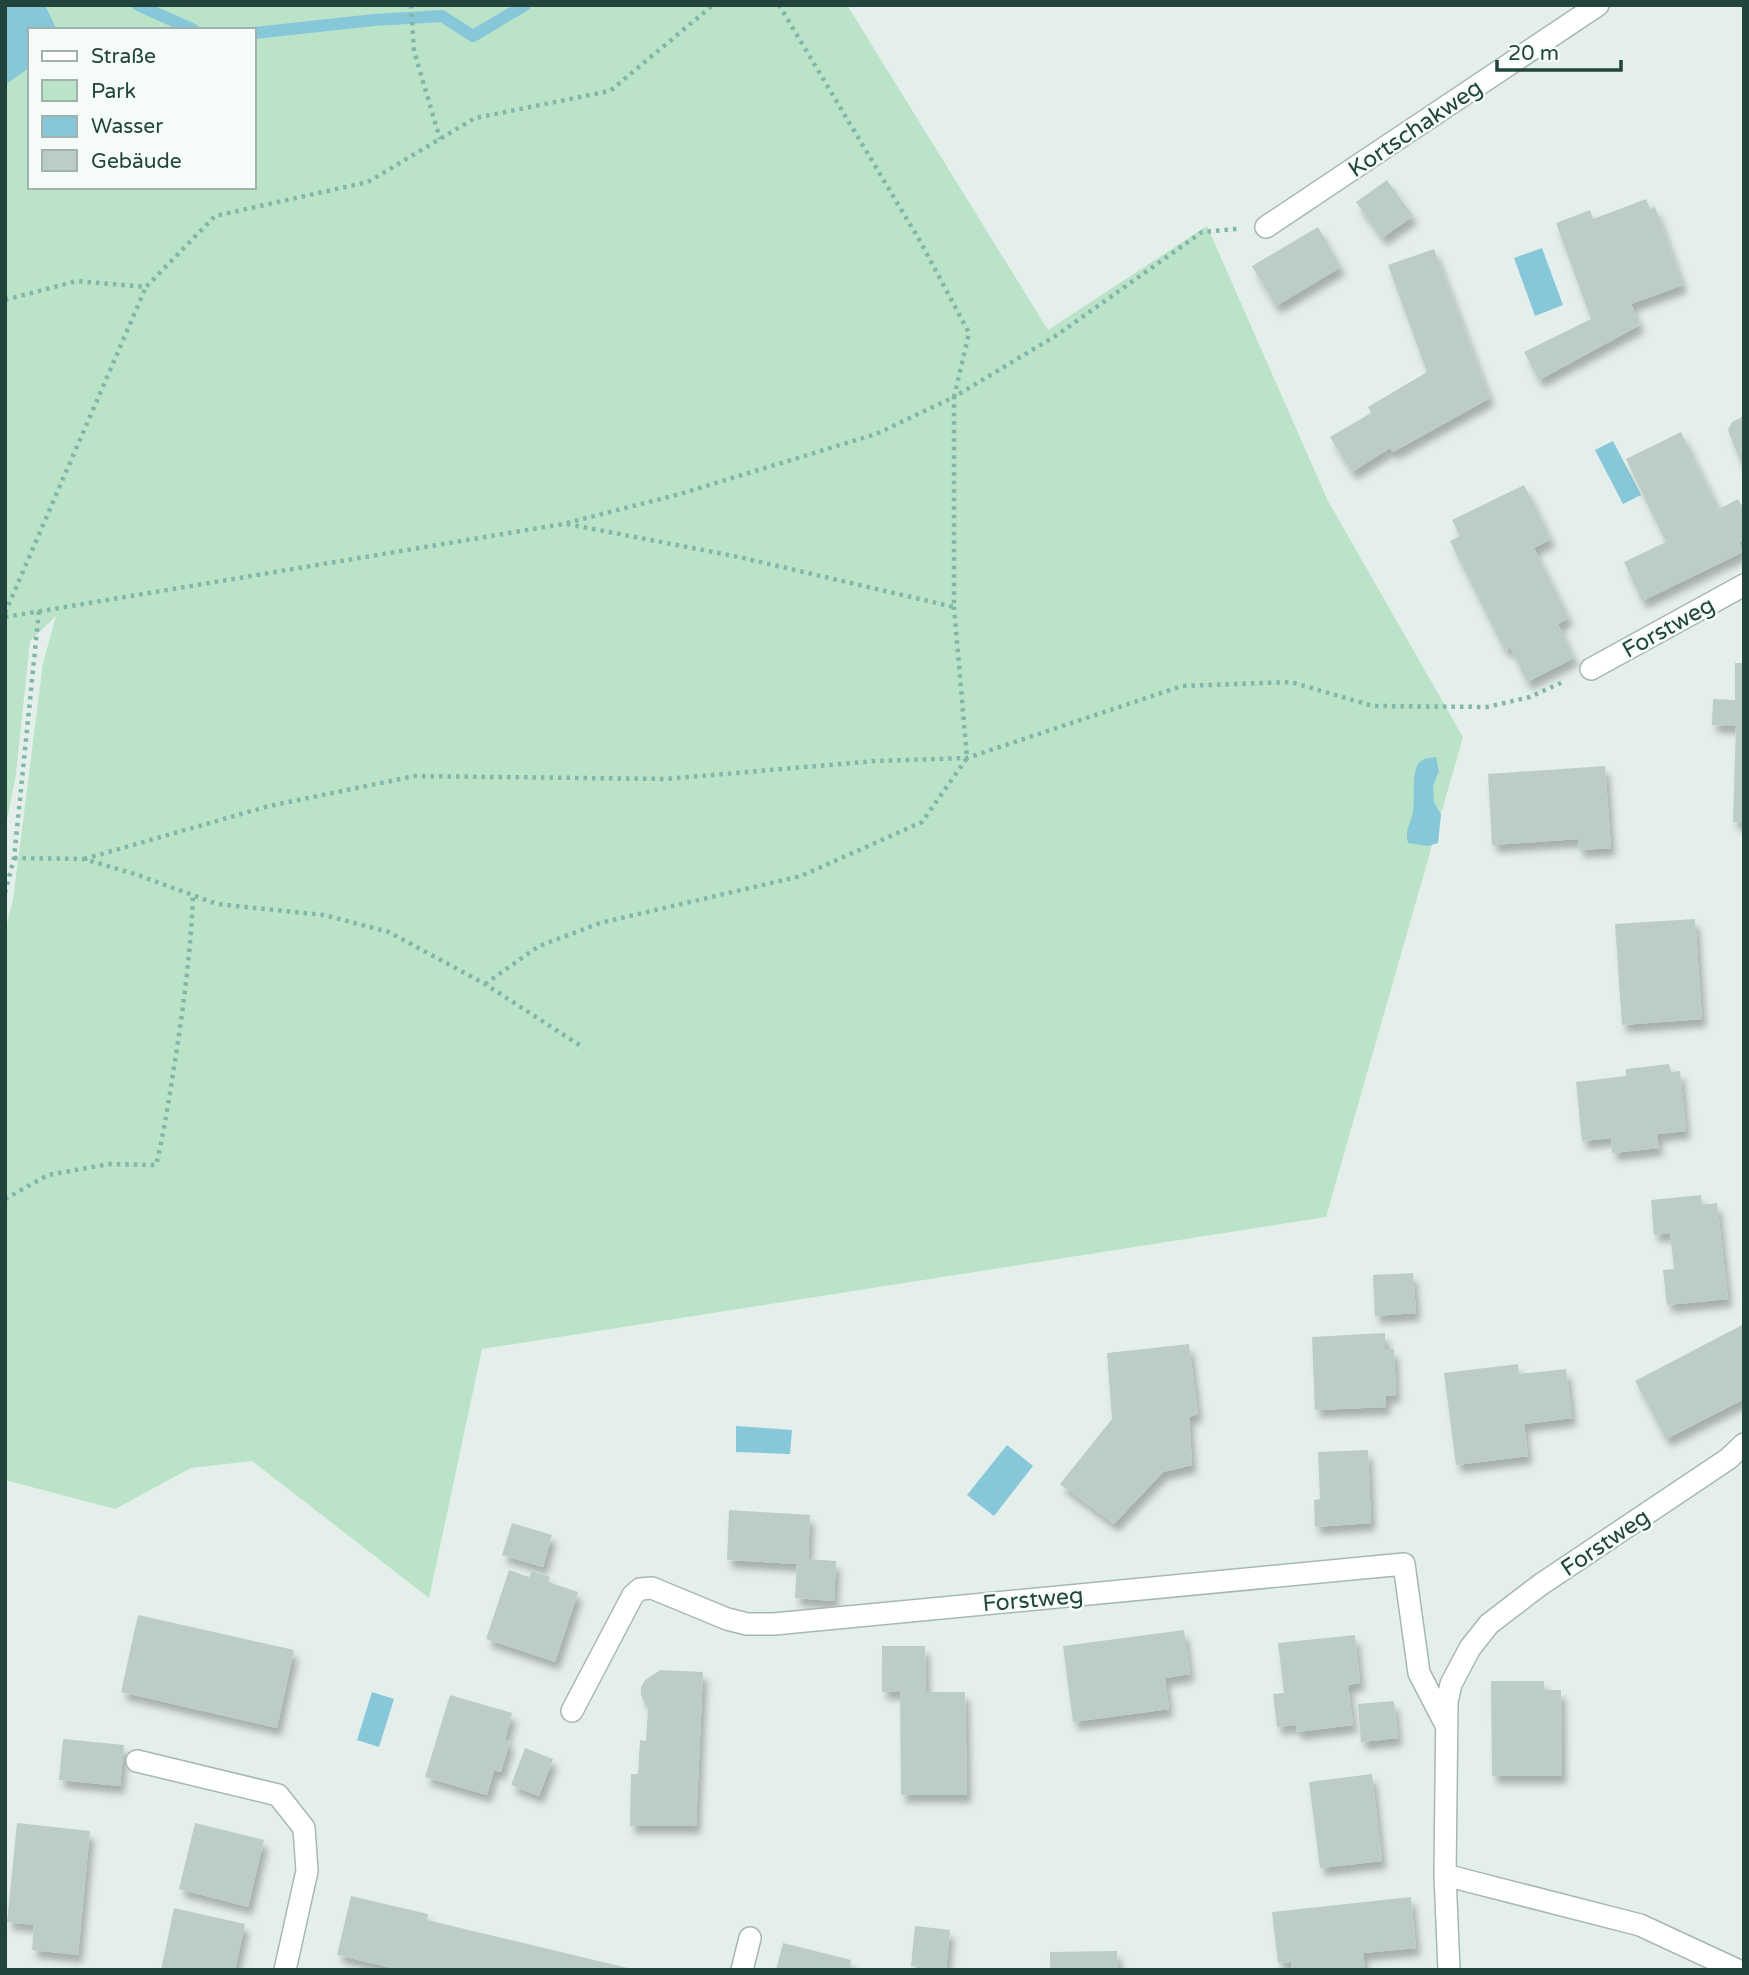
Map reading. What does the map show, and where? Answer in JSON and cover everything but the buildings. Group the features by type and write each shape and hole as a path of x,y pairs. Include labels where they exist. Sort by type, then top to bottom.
{"street":[{"name":"Kortschakweg","path":"1266,227 1598,5"},
{"name":"Forstweg","path":"1591,669 1744,585"},
{"name":"Forstweg","path":"1449,1970 1445,1874 1447,1702 1451,1684 1471,1648 1489,1624 1540,1585 1728,1459 1744,1444"},
{"name":"Forstweg","path":"572,1711 633,1595 640,1589 652,1588 737,1622 774,1624 1405,1564 1419,1673 1446,1725"},
{"path":"137,1761 278,1795 304,1828 307,1871 285,1970"},
{"path":"1445,1874 1640,1925 1737,1970"},
{"path":"742,1970 750,1938"}],"path":[{"path":"713,5 610,91 475,118 368,183 215,216 146,287 5,615 563,524 680,494 876,433 954,397 1057,335 1202,232 1266,227"},
{"path":"485,984 539,946 600,923 801,876 922,822 967,758 954,607 954,397 969,333 920,242 779,5"},
{"path":"411,8 414,51 440,139"},
{"path":"5,300 77,281 146,287"},
{"path":"563,524 739,556 954,607"},
{"path":"5,893 14,858 39,611"},
{"path":"84,859 269,806 415,776 666,779 875,761 967,758 1182,686 1292,682 1373,706 1487,707 1530,698 1591,669"},
{"path":"14,858 84,859 138,875 217,904 324,915 388,932 485,984 584,1048"},
{"path":"5,1199 48,1175 109,1164 156,1165 163,1138 183,1005 191,943 193,895"}],"green space":[{"path":"5,5 847,5 1048,330 1207,226 1328,501 1463,737 1326,1217 482,1349 429,1598 252,1461 191,1468 115,1509 5,1480 5,931 13,900 43,663 56,616 30,641 16,774 5,830"}],"water":[{"path":"5,5 45,5 56,28 28,28 28,68 5,85"},
{"path":"1542,248 1563,305 1535,316 1514,258"},
{"path":"1613,441 1641,495 1623,504 1595,450"},
{"path":"1436,757 1439,771 1433,786 1434,802 1441,815 1438,843 1428,846 1408,843 1407,832 1413,810 1417,766 1423,760"},
{"path":"736,1426 792,1430 790,1454 736,1452"},
{"path":"1007,1445 1033,1466 994,1516 967,1495"},
{"path":"372,1692 394,1699 379,1747 357,1740"}],"waterway":[{"path":"138,5 190,28"},
{"path":"256,33 374,20 442,16 473,36 525,5"}]}
